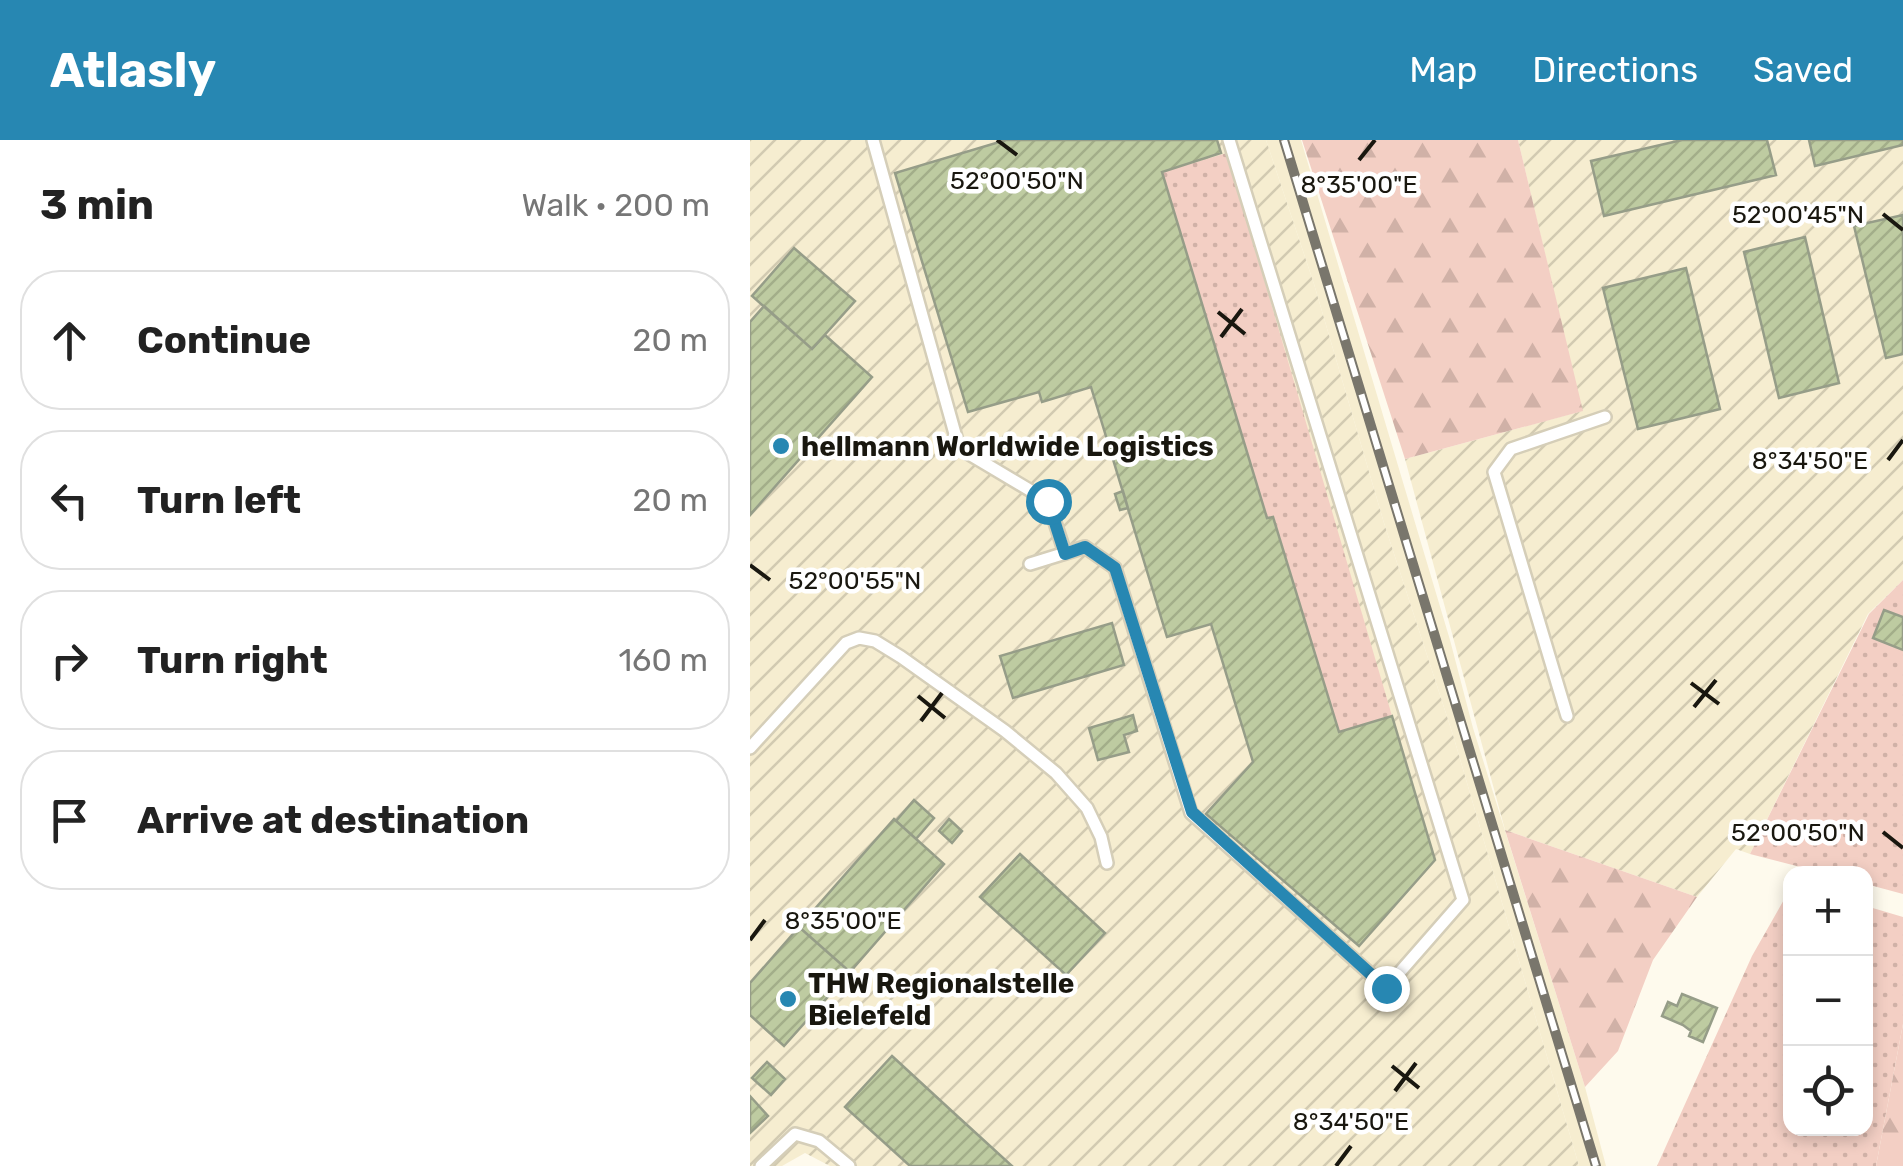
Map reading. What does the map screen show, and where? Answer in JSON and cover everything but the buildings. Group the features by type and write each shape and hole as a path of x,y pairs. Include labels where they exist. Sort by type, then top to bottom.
{"lane":[{"path":"873,140 960,448 1048,501 1065,554"},
{"path":"1030,564 1085,547 1115,568 1192,812 1386,988 1463,900 1229,140"},
{"path":"1567,716 1494,472 1511,449 1604,417"},
{"path":"750,748 846,642 859,638 875,642 935,680 1056,773 1087,808 1101,837 1107,863"},
{"path":"760,1166 795,1134 819,1141 849,1166"}],"shaded area":[{"path":"750,140 1266,140 1453,735 1579,1166 830,1166 805,1153 782,1166 750,1166"},
{"path":"1266,140 1301,140 1606,1166 1579,1166 1453,735"},
{"path":"1518,140 1903,140 1903,580 1868,614 1750,854 1736,849 1697,897 1505,830 1405,459 1582,411"}],"green space":[{"path":"1302,140 1518,140 1583,411 1405,459"},
{"path":"1227,153 1392,716 1339,732 1274,517 1267,518 1162,172"},
{"path":"1903,580 1903,894 1873,886 1873,866 1797,866 1750,854 1869,614"},
{"path":"1505,830 1697,897 1653,960 1618,1051 1585,1087"},
{"path":"1783,901 1783,1136 1873,1136 1873,908 1903,917 1903,1024 1876,1166 1657,1166 1752,956"},
{"path":"1903,1024 1903,1166 1876,1166"}],"railway":[{"path":"1284,140 1596,1166"}],"place":[{"name":"hellmann Worldwide Logistics","path":"781,446"},
{"name":"THW Regionalstelle Bielefeld","path":"788,999"}],"route":[{"path":"1048,501 1065,554 1085,547 1115,568 1192,812 1386,988"}]}
